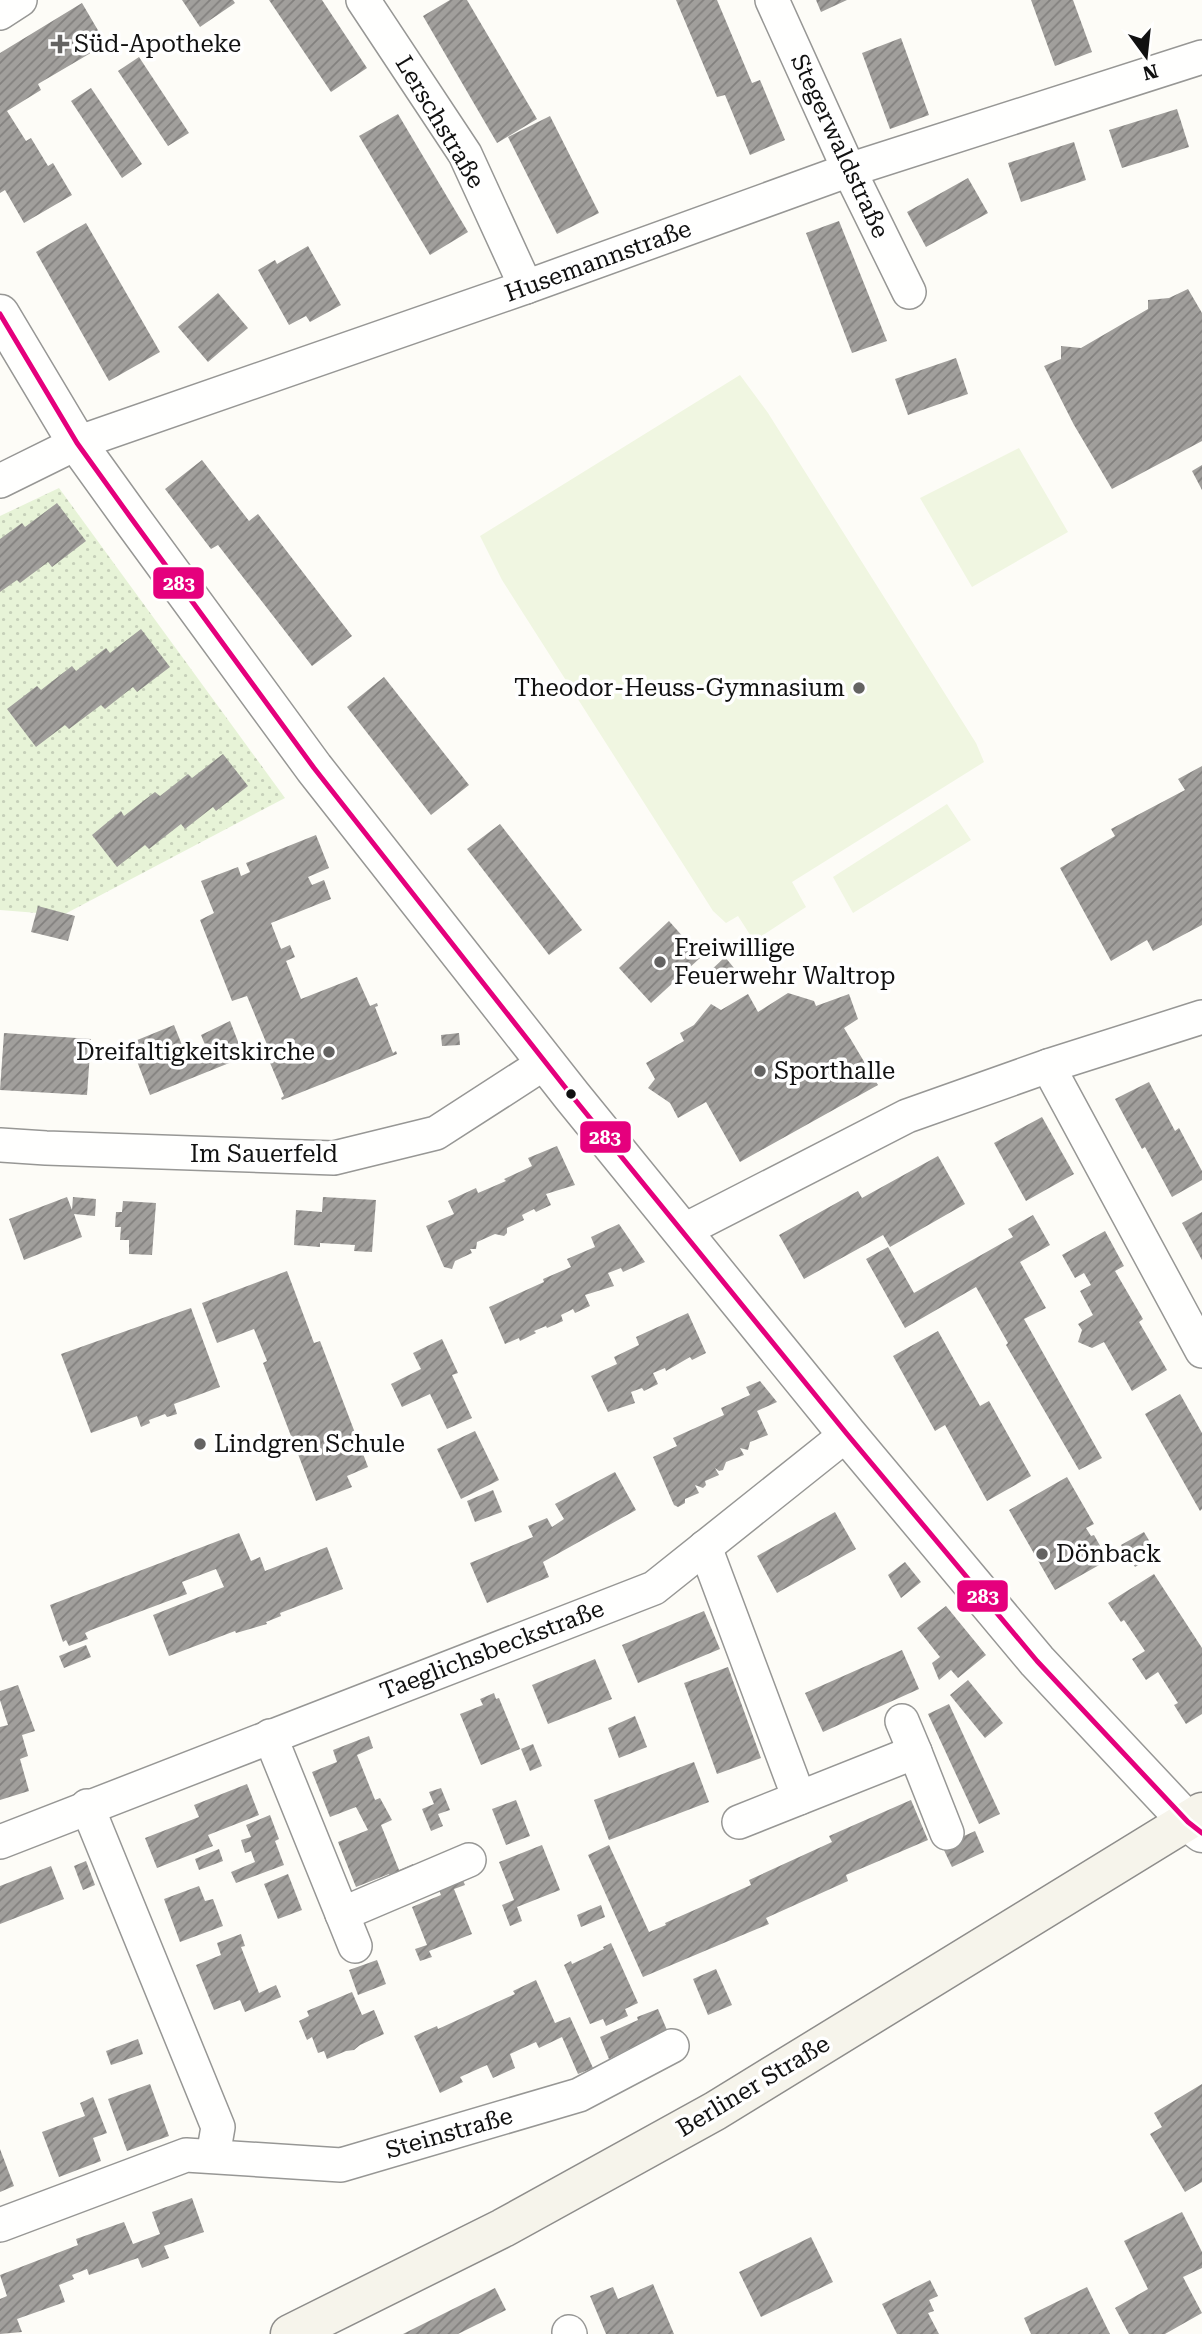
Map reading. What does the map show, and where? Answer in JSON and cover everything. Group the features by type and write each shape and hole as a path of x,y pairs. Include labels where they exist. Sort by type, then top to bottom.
{"main road":[{"name":"Berliner Straße","path":"290,2334 503,2228 715,2111 1197,1823"}],"street":[{"path":"0,13 20,0"},
{"name":"Lerschstraße","path":"363,0 465,153 526,287"},
{"name":"Stegerwaldstraße","path":"772,0 849,170 909,292"},
{"name":"Husemannstraße","path":"0,481 77,443 526,287 849,170 1202,57"},
{"path":"0,314 77,443 314,768 546,1062 681,1232 1037,1661 1197,1823"},
{"path":"681,1232 907,1116 1048,1066 1202,1017"},
{"name":"Im Sauerfeld","path":"0,1144 334,1158 436,1133 546,1062"},
{"path":"1048,1066 1202,1351"},
{"name":"Taeglichsbeckstraße","path":"0,1842 654,1588 847,1434"},
{"path":"705,1547 799,1798"},
{"path":"902,1721 947,1833"},
{"path":"270,1736 355,1946"},
{"path":"739,1822 915,1752"},
{"path":"88,1806 218,2127 213,2157"},
{"path":"342,1914 469,1860"},
{"name":"Steinstraße","path":"0,2225 186,2155 341,2165 579,2095 672,2046"}],"green space":[{"path":"740,375 768,413 976,743 984,762 792,882 806,907 754,941 738,916 726,923 713,911 502,580 480,536"},
{"path":"1019,448 1068,532 972,587 920,498"},
{"path":"59,488 285,798 63,915 0,910 0,516"},
{"path":"947,804 971,840 853,913 833,877"}],"building":[{"path":"182,0 233,0 235,3 200,27"},
{"path":"269,0 322,0 367,68 331,92"},
{"path":"450,0 467,0 537,119 497,143 423,16"},
{"path":"676,0 717,0 752,83 760,80 785,140 750,155 725,95 717,97"},
{"path":"816,0 847,0 821,12"},
{"path":"1031,0 1073,0 1092,52 1055,66"},
{"path":"82,3 106,44 38,84 41,90 7,111 26,141 31,138 48,166 53,163 72,195 24,223 5,190 0,193 0,53"},
{"path":"901,38 929,115 890,129 862,53"},
{"path":"139,57 189,133 168,146 118,71"},
{"path":"91,88 142,164 122,178 71,101"},
{"path":"1177,109 1189,147 1122,168 1109,130"},
{"path":"398,114 468,232 430,255 359,136"},
{"path":"550,116 599,213 557,234 508,137"},
{"path":"1074,142 1086,180 1021,202 1008,163"},
{"path":"968,178 988,213 926,247 907,212"},
{"path":"839,221 887,341 852,353 806,233"},
{"path":"86,223 160,352 109,381 36,252"},
{"path":"308,246 341,305 310,322 306,316 289,325 258,270 275,260 277,264"},
{"path":"1188,289 1202,313 1202,441 1112,489 1074,425 1044,366 1061,359 1061,346 1081,348 1148,309 1148,300 1169,298"},
{"path":"218,293 248,328 208,362 178,327"},
{"path":"956,358 968,394 908,415 895,379"},
{"path":"202,460 249,521 258,514 352,636 312,666 218,545 211,549 165,489"},
{"path":"1202,465 1202,490 1192,471"},
{"path":"57,503 86,541 52,567 48,562 20,583 17,580 0,592 0,539 22,523 25,527"},
{"path":"141,629 170,667 137,692 133,687 105,709 101,705 69,729 65,725 36,747 7,709 37,686 41,690 72,666 76,671 106,648 110,653"},
{"path":"384,677 469,785 431,815 347,707"},
{"path":"223,754 248,786 216,811 213,807 185,829 181,824 149,849 145,845 117,867 92,835 121,811 124,816 155,792 160,796 188,774 192,778"},
{"path":"1202,766 1202,925 1153,951 1147,940 1111,961 1060,868 1115,836 1111,829 1185,790 1178,779"},
{"path":"500,824 582,930 549,955 467,849"},
{"path":"316,835 329,868 308,877 312,885 324,880 331,899 271,923 281,949 290,945 295,957 286,961 301,999 357,977 370,1006 377,1003 378,1006 375,1007 393,1053 396,1051 397,1054 282,1100 284,1096 265,1051 262,1052 261,1049 268,1047 247,996 232,1001 200,920 214,913 201,881 238,867 241,876 250,872 246,863"},
{"path":"38,906 75,916 68,941 31,932"},
{"name":"Freiwillige Feuerwehr Waltrop","path":"669,921 701,957 651,1003 619,968"},
{"path":"725,957 734,968 715,984 706,975"},
{"name":"Sporthalle","path":"788,993 814,1001 816,1006 849,994 858,1019 844,1028 878,1085 740,1162 706,1102 678,1118 670,1103 648,1088 655,1079 646,1063 684,1041 680,1033 694,1025 711,1004 721,1010 748,994 758,1012"},
{"path":"230,1021 244,1057 150,1095 130,1043 174,1025 188,1060 208,1052 201,1035"},
{"path":"4,1033 91,1039 87,1095 0,1090"},
{"path":"459,1033 460,1045 442,1046 441,1035"},
{"path":"1149,1082 1175,1131 1179,1128 1202,1171 1202,1180 1172,1197 1115,1099"},
{"path":"1042,1117 1074,1174 1026,1201 994,1143"},
{"path":"557,1146 575,1185 546,1194 551,1205 522,1215 524,1220 507,1228 504,1236 495,1234 477,1242 476,1249 470,1249 472,1253 455,1261 452,1269 444,1267 426,1226 454,1214 448,1201 476,1188 478,1193 506,1181 504,1179 532,1166 528,1158"},
{"path":"938,1156 965,1204 890,1247 883,1235 804,1279 779,1235 858,1191 862,1198"},
{"path":"67,1197 72,1210 73,1197 96,1199 95,1216 74,1214 82,1237 24,1260 9,1219"},
{"path":"323,1197 376,1200 372,1252 354,1251 355,1245 294,1245 296,1210 322,1212"},
{"path":"123,1201 156,1203 152,1255 129,1254 129,1240 120,1240 121,1227 115,1227 116,1212 122,1212"},
{"path":"1202,1212 1202,1260 1182,1223"},
{"path":"1033,1215 1050,1245 1020,1262 1046,1308 1024,1319 1102,1458 1079,1470 1006,1345 1008,1343 976,1287 905,1328 866,1259 888,1247 914,1293 1013,1237 1008,1229"},
{"path":"619,1224 645,1262 623,1272 621,1268 608,1273 614,1286 585,1295 590,1306 575,1313 573,1309 561,1315 563,1321 534,1331 536,1333 520,1341 519,1338 505,1344 489,1307 571,1267 567,1259 595,1247 591,1237"},
{"path":"1105,1231 1124,1266 1115,1271 1143,1319 1139,1322 1167,1370 1132,1391 1104,1342 1092,1348 1078,1342 1082,1330 1078,1324 1093,1315 1080,1291 1091,1285 1084,1273 1075,1278 1062,1255"},
{"path":"287,1271 314,1343 320,1341 368,1467 347,1476 352,1487 316,1501 263,1363 267,1361 254,1329 217,1343 202,1303"},
{"path":"191,1308 220,1387 174,1404 177,1414 167,1417 165,1414 149,1420 150,1423 141,1427 137,1416 91,1433 61,1354"},
{"path":"688,1313 706,1353 692,1360 690,1357 666,1371 665,1368 653,1373 658,1384 644,1391 642,1388 631,1392 635,1403 608,1412 591,1376 617,1364 614,1357 639,1345 636,1337"},
{"path":"938,1331 980,1406 989,1401 1031,1476 987,1501 945,1425 935,1431 893,1356"},
{"path":"442,1339 458,1373 452,1375 472,1418 447,1429 430,1394 402,1407 391,1384 421,1369 413,1353"},
{"path":"760,1381 777,1402 757,1411 768,1435 750,1442 748,1450 740,1448 744,1455 726,1462 723,1470 715,1468 719,1475 705,1481 703,1488 695,1485 699,1493 685,1499 685,1503 678,1507 674,1505 653,1457 677,1446 673,1438 724,1415 721,1408 750,1395 746,1387"},
{"path":"1180,1394 1202,1433 1200,1511 1145,1414"},
{"path":"475,1431 499,1480 461,1499 437,1449"},
{"path":"615,1472 636,1510 543,1562 549,1577 487,1603 470,1563 533,1537 528,1526 547,1518 552,1527 564,1519 555,1504"},
{"path":"1067,1477 1094,1524 1086,1528 1091,1536 1094,1535 1108,1560 1055,1590 1009,1510"},
{"path":"493,1490 502,1512 475,1522 467,1501"},
{"path":"835,1512 856,1549 777,1593 757,1556"},
{"path":"1144,1532 1157,1554 1135,1567 1121,1545"},
{"path":"239,1533 251,1561 260,1557 265,1571 327,1547 343,1589 280,1613 281,1616 266,1622 267,1624 236,1633 235,1631 169,1656 153,1615 224,1587 216,1569 182,1582 187,1594 91,1630 85,1633 88,1639 69,1646 66,1640 63,1642 50,1605"},
{"path":"905,1562 921,1582 901,1598 888,1575"},
{"path":"1154,1574 1202,1648 1202,1714 1186,1724 1174,1705 1178,1703 1158,1672 1146,1680 1132,1659 1145,1651 1124,1620 1121,1622 1108,1603"},
{"path":"946,1606 986,1655 958,1678 951,1670 939,1680 932,1663 940,1657 917,1628"},
{"path":"704,1611 720,1649 638,1683 622,1645"},
{"path":"86,1645 91,1657 64,1668 59,1656"},
{"path":"902,1650 919,1689 823,1732 805,1693"},
{"path":"595,1659 612,1699 548,1724 532,1685"},
{"path":"728,1667 761,1758 717,1774 684,1683"},
{"path":"968,1680 1003,1723 985,1738 950,1695"},
{"path":"18,1685 35,1731 22,1735 28,1756 20,1759 29,1791 0,1800 0,1727 8,1725 0,1691"},
{"path":"494,1693 496,1699 499,1698 520,1749 481,1765 460,1714 483,1705 480,1699"},
{"path":"949,1704 1000,1814 979,1824 928,1714"},
{"path":"635,1716 647,1747 619,1758 608,1728"},
{"path":"369,1736 373,1748 357,1755 375,1800 380,1798 392,1820 381,1825 399,1870 413,1864 418,1876 394,1886 389,1874 356,1887 338,1842 368,1830 356,1807 330,1817 312,1772 337,1762 333,1750"},
{"path":"533,1744 542,1766 530,1771 521,1749"},
{"path":"694,1762 709,1802 609,1840 594,1800"},
{"path":"247,1784 259,1815 208,1835 213,1846 157,1868 145,1838 199,1817 194,1805"},
{"path":"441,1788 450,1810 438,1814 443,1826 431,1831 422,1809 434,1804 429,1792"},
{"path":"516,1800 530,1836 506,1845 492,1809"},
{"path":"911,1800 928,1840 846,1875 848,1881 766,1918 769,1924 643,1977 588,1855 609,1845 649,1932 751,1885 749,1880 832,1842 829,1836"},
{"path":"270,1815 279,1839 275,1841 284,1865 236,1883 231,1872 255,1862 251,1851 245,1853 241,1840 251,1837 246,1825"},
{"path":"975,1831 984,1852 952,1867 942,1846"},
{"path":"542,1845 560,1890 517,1907 522,1921 510,1926 502,1905 514,1900 499,1862"},
{"path":"219,1849 223,1861 199,1870 195,1859"},
{"path":"86,1861 95,1885 83,1890 74,1866"},
{"path":"51,1866 64,1899 0,1924 0,1886"},
{"path":"460,1873 465,1885 454,1889 472,1934 429,1951 432,1957 420,1961 415,1949 427,1945 412,1907 441,1895 436,1883"},
{"path":"288,1874 302,1910 278,1919 264,1884"},
{"path":"199,1886 205,1901 213,1899 223,1926 180,1942 164,1899"},
{"path":"601,1905 605,1917 581,1927 577,1915"},
{"path":"241,1934 245,1946 241,1947 259,1993 276,1985 281,1997 245,2012 240,2000 214,2010 196,1965 221,1955 217,1943"},
{"path":"611,1943 638,2003 625,2009 628,2016 606,2026 603,2019 590,2024 564,1965 571,1961 572,1964"},
{"path":"377,1960 386,1984 358,1995 349,1970"},
{"path":"716,1969 732,2005 708,2015 693,1979"},
{"path":"536,1980 555,2023 570,2017 593,2068 578,2074 562,2037 539,2048 536,2042 510,2054 515,2068 493,2078 487,2065 460,2077 463,2082 440,2093 414,2036 437,2026 438,2029 515,1994 513,1991"},
{"path":"352,1992 362,2015 374,2010 384,2034 354,2050 327,2059 324,2051 318,2053 312,2037 307,2040 299,2021 309,2016 307,2011"},
{"path":"658,2009 667,2030 609,2059 600,2037"},
{"path":"138,2039 143,2054 111,2065 106,2051"},
{"path":"150,2084 169,2136 127,2151 108,2099"},
{"path":"1202,2084 1202,2182 1185,2192 1150,2134 1162,2127 1154,2113"},
{"path":"93,2097 107,2133 93,2138 101,2161 59,2177 42,2132 85,2116 80,2103"},
{"path":"0,2149 14,2186 0,2192"},
{"path":"192,2198 204,2232 164,2246 169,2258 142,2268 138,2258 89,2275 87,2269 72,2275 74,2279 59,2285 65,2302 17,2319 22,2332 0,2334 0,2299 7,2296 0,2275 78,2245 76,2239 124,2222 133,2244 160,2234 152,2212"},
{"path":"1182,2212 1202,2252 1202,2268 1183,2277 1202,2313 1165,2334 1129,2334 1115,2308 1148,2289 1124,2241"},
{"path":"811,2237 833,2282 761,2317 739,2272"},
{"path":"930,2280 938,2296 929,2300 934,2311 928,2313 939,2334 897,2334 882,2304"},
{"path":"653,2284 674,2334 606,2334 590,2296 613,2287 618,2299"},
{"path":"1087,2287 1110,2334 1031,2334 1024,2318"},
{"path":"495,2288 506,2310 458,2334 403,2334"}],"transit line":[{"name":"283","path":"0,314 77,443 131,518 314,768 572,1096 847,1434 1037,1661 1188,1822 1202,1833"}],"place":[{"name":"Süd-Apotheke","path":"60,44"},
{"name":"Theodor-Heuss-Gymnasium","path":"859,688"},
{"name":"Freiwillige Feuerwehr Waltrop","path":"660,962"},
{"name":"Dreifaltigkeitskirche","path":"329,1052"},
{"name":"Sporthalle","path":"760,1071"},
{"name":"Lindgren Schule","path":"200,1444"},
{"name":"Dönback","path":"1042,1554"}]}
